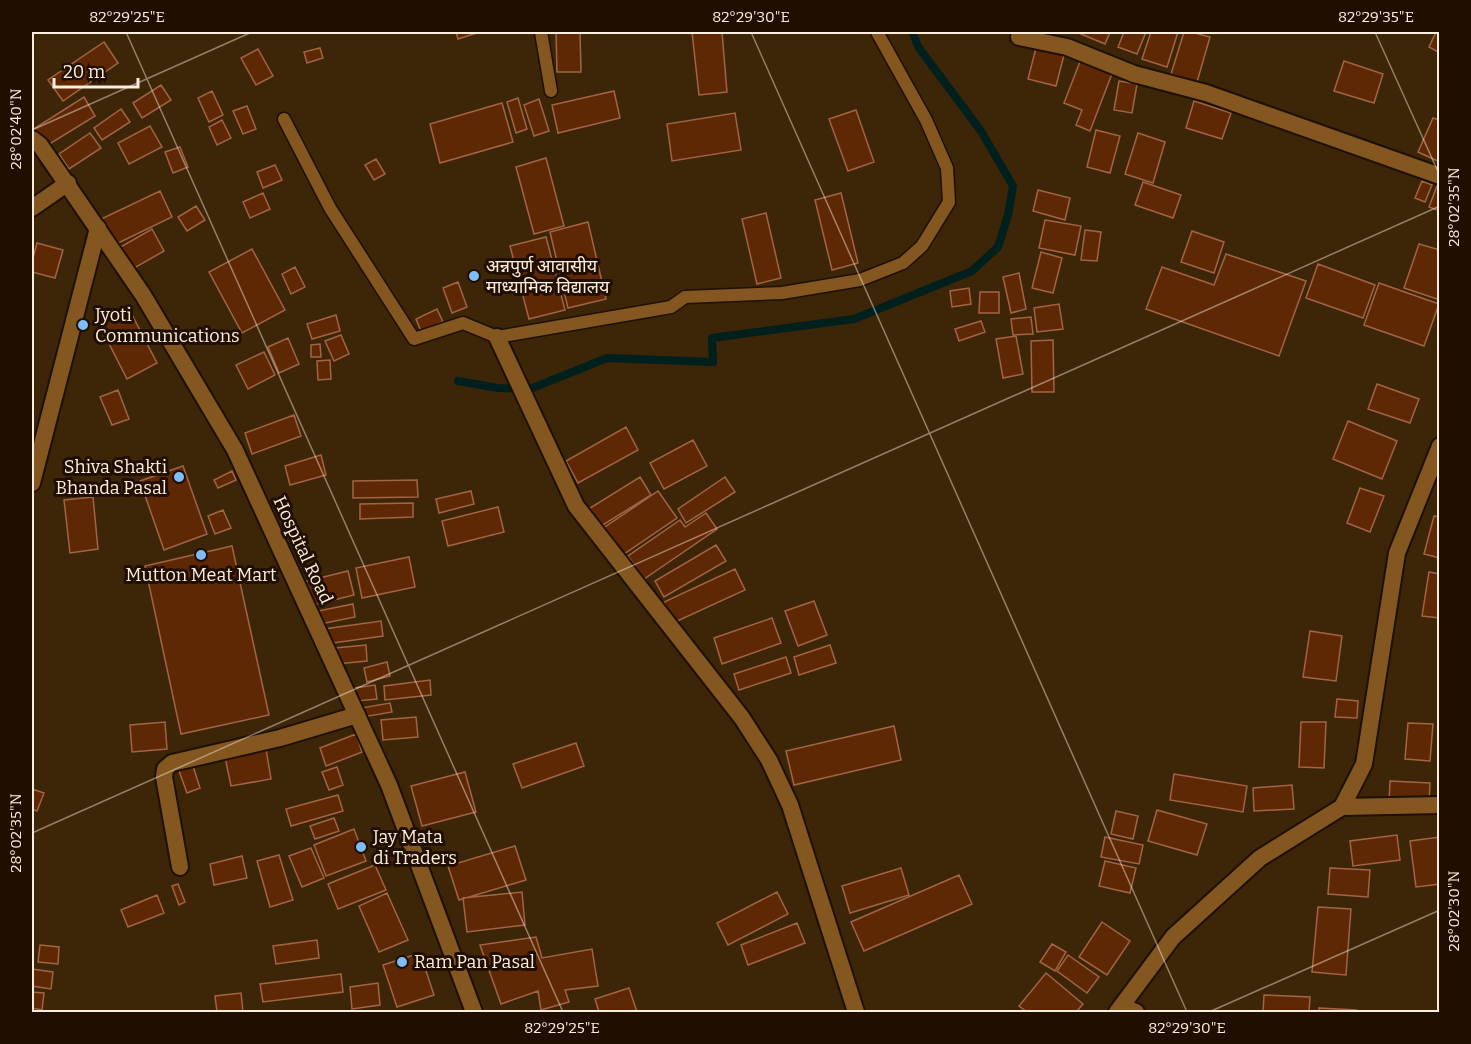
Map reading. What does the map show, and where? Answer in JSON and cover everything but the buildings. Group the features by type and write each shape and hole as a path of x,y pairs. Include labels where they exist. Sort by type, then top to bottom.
{"street":[{"path":"1019,37 1067,47 1134,74 1206,93 1440,176"},
{"name":"Hospital Road","path":"32,139 40,144 68,183 143,295 235,450 389,785 474,1012"},
{"path":"32,208 68,183"},
{"path":"32,483 98,228"},
{"path":"497,337 576,506 736,710 769,760 790,804 856,1012"},
{"path":"1342,807 1364,764 1398,553 1440,446"},
{"path":"180,867 164,777 165,769 172,764 280,738 357,715"},
{"path":"1125,1010 1173,937 1260,858 1342,807 1440,805"}],"lane":[{"path":"542,32 551,90"},
{"path":"284,119 330,208 414,339 463,323 497,337 671,307 685,297 782,293 860,280 903,263 922,246 949,202 947,168 926,120 877,32"}],"waterway":[{"path":"458,381 498,388 530,389 607,358 713,362 712,338 854,319 972,271 998,247 1008,215 1013,186 981,131 919,48 912,32"}],"place":[{"name":"अन्नपुर्ण आवासीय माध्यामिक विद्यालय","path":"474,276"},
{"name":"Jyoti Communications","path":"83,325"},
{"name":"Shiva Shakti Bhanda Pasal","path":"179,477"},
{"name":"Mutton Meat Mart","path":"201,555"},
{"name":"Jay Mata di Traders","path":"361,847"},
{"name":"Ram Pan Pasal","path":"402,962"}]}
